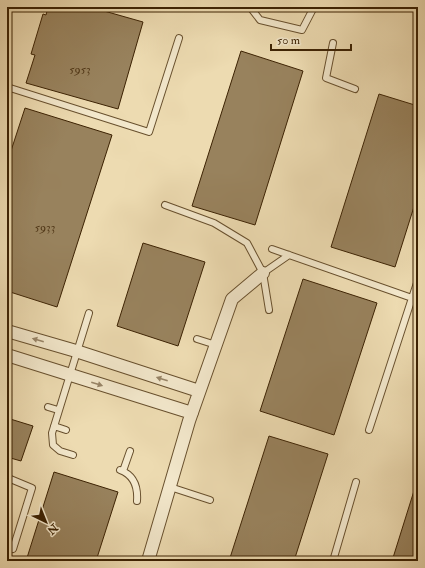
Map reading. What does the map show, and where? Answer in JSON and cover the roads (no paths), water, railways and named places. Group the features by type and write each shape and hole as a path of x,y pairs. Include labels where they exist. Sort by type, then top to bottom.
{"street":[{"path":"148,561 190,417 232,299 263,273"},
{"path":"7,331 76,351 200,391"},
{"path":"7,355 190,417"}],"lane":[{"path":"250,7 260,20 302,30 314,7"},
{"path":"7,87 149,132 179,38"},
{"path":"333,42 326,78 355,89"},
{"path":"165,204 214,223 247,243 263,273 269,310"},
{"path":"272,249 412,298"},
{"path":"263,273 289,255"},
{"path":"369,430 418,280"},
{"path":"73,455 60,451 53,445 52,433 58,410 70,376 76,351 89,313"},
{"path":"197,339 216,345"},
{"path":"48,407 58,410"},
{"path":"54,426 66,430"},
{"path":"130,451 121,471 126,472 134,480 138,493 137,501"},
{"path":"7,550 13,549 32,488 8,478"},
{"path":"333,561 356,482"},
{"path":"170,486 210,500"}]}
